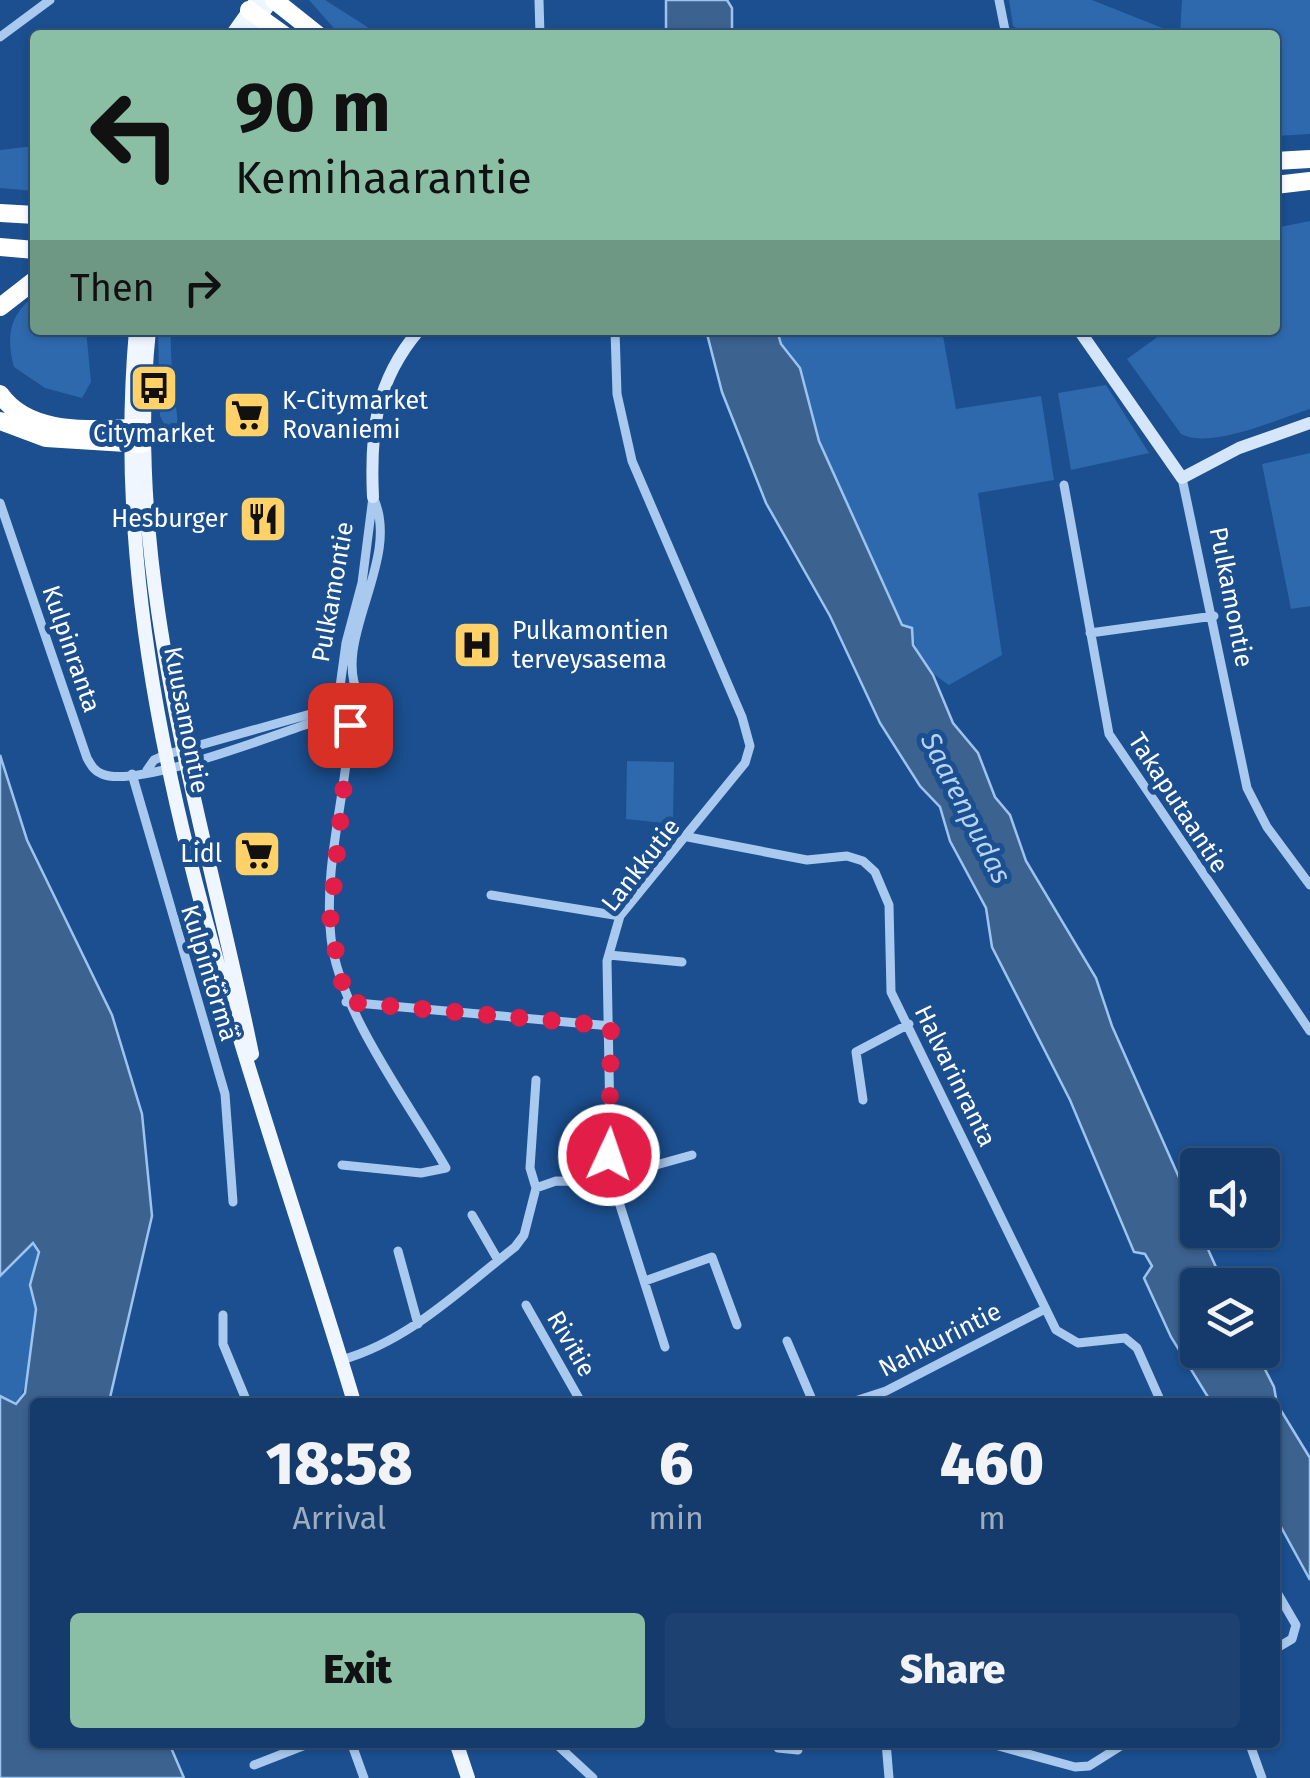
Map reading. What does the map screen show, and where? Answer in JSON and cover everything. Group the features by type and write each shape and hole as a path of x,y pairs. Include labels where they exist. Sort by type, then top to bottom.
{"highway":[{"path":"273,0 312,30"},
{"path":"255,9 278,30"},
{"path":"1280,161 1310,159"},
{"path":"1280,185 1310,180"},
{"path":"0,213 30,215"},
{"path":"0,248 30,250"},
{"path":"0,284 30,279"},
{"path":"0,306 30,282"},
{"path":"0,394 38,422 136,436"},
{"path":"0,422 46,438 136,436"}],"main road":[{"path":"236,30 255,9 273,0"},
{"name":"Kuusamontie","path":"136,335 140,594 175,752 171,770 231,1014 353,1398"},
{"name":"Kuusamontie","path":"136,436 148,335"},
{"name":"Kuusamontie","path":"175,752 187,766 263,1109"},
{"path":"458,1748 468,1778"}],"street":[{"path":"0,37 50,0"},
{"path":"539,0 540,30"},
{"path":"1000,0 1005,30"},
{"name":"Pulkamontie","path":"336,698 362,583 373,497 378,399 395,362 414,335"},
{"name":"Lankkutie","path":"615,335 617,394 632,461 749,736 748,755 738,775 620,916 609,955 612,1177 665,1347"},
{"name":"Pulkamontie","path":"1082,335 1182,478 1247,788 1267,827 1310,885"},
{"path":"1182,478 1238,448 1310,424"},
{"name":"Takaputaantie","path":"1064,485 1102,713 1122,759 1310,1030"},
{"name":"Pulkamontie","path":"359,696 352,664 377,560 373,497"},
{"name":"Kulpinranta","path":"0,503 87,758 106,776 132,774"},
{"path":"1090,633 1214,616"},
{"path":"147,770 154,760 175,752 278,724 349,692 359,696 363,716 350,725 330,922 346,1002 446,1168 421,1173 342,1165"},
{"path":"336,698 338,721"},
{"path":"132,774 187,766 317,721 350,725"},
{"name":"Kulpintörmä","path":"132,774 224,1094 233,1202"},
{"name":"Halvarinranta","path":"688,836 792,858 847,856 863,861 875,872 889,905 888,979 1056,1330 1078,1343 1125,1338 1137,1348 1159,1398"},
{"path":"492,895 620,916"},
{"path":"609,955 682,962"},
{"path":"346,1002 611,1026"},
{"path":"864,1100 856,1052 908,1024"},
{"path":"341,1360 363,1354 418,1324 524,1235 536,1188 530,1168 536,1080"},
{"path":"536,1188 556,1181 595,1182 692,1155"},
{"path":"472,1215 498,1260"},
{"path":"398,1251 418,1324"},
{"path":"644,1281 712,1257 737,1325"},
{"name":"Rivitie","path":"526,1305 579,1398"},
{"name":"Nahkurintie","path":"864,1398 886,1391 1046,1309"},
{"path":"223,1314 223,1344 245,1398"},
{"path":"788,1341 811,1398"},
{"path":"1280,1598 1296,1625 1292,1639 1280,1646"},
{"path":"254,1765 298,1748"},
{"path":"354,1748 364,1778"},
{"path":"560,1748 593,1778"},
{"path":"778,1748 798,1750"},
{"path":"886,1748 889,1778"},
{"path":"1006,1748 1075,1767 1089,1766 1118,1748"},
{"path":"1251,1748 1262,1778"}],"shaded area":[{"path":"309,0 325,0 372,30 336,30"},
{"path":"1009,0 1092,0 1167,30 1019,30 1013,26"},
{"path":"1182,0 1310,0 1310,134 1280,136 1280,30 1180,30"},
{"path":"30,147 30,191 0,188 0,150"},
{"path":"1310,221 1310,409 1226,436 1194,438 1181,434 1127,359 1160,335 1280,335 1280,227"},
{"path":"30,300 30,335 86,335 91,382 82,398 45,388 14,367 12,327"},
{"path":"158,335 171,335 179,444 175,445 160,416"},
{"path":"778,335 943,335 956,409 1041,396 1054,480 978,493 1002,655 949,685 923,661 912,628 902,625 819,441 800,369"},
{"path":"1106,385 1149,453 1071,470 1058,393"},
{"path":"1310,453 1310,606 1291,609 1262,464"},
{"path":"627,761 674,762 673,824 626,819"},
{"path":"34,1243 39,1246 31,1284 35,1306 33,1342 28,1373 16,1404 0,1396 0,1276"}],"water":[{"path":"666,0 727,0 732,8 732,30 666,30"},
{"name":"Saarenpudas","path":"707,335 778,335 800,368 819,441 902,625 912,628 913,645 933,675 953,723 978,753 995,797 1010,815 1026,861 1096,978 1112,1026 1180,1180 1180,1248 1207,1248 1216,1268 1180,1268 1180,1352 1144,1278 1152,1266 1145,1254 1134,1252 1070,1100 992,947 986,908 950,841 940,807 920,786 880,723 830,616 766,503 722,392"},
{"path":"0,755 27,840 112,1015 142,1114 152,1216 110,1398 30,1398 30,1748 171,1748 184,1778 0,1778 0,1396 16,1404 25,1393 36,1309 30,1285 39,1252 33,1243 0,1276"},
{"path":"1190,1368 1264,1368 1276,1398 1209,1398"},
{"path":"1280,1409 1310,1458 1310,1580 1280,1525"}],"place":[{"name":"Citymarket","path":"154,388"},
{"name":"K-Citymarket Rovaniemi","path":"247,415"},
{"name":"Hesburger","path":"263,519"},
{"name":"Pulkamontien terveysasema","path":"477,645"},
{"name":"Lidl","path":"257,854"}],"route":[{"path":"350,725 330,922 346,1002 611,1026 609,1155"}]}
